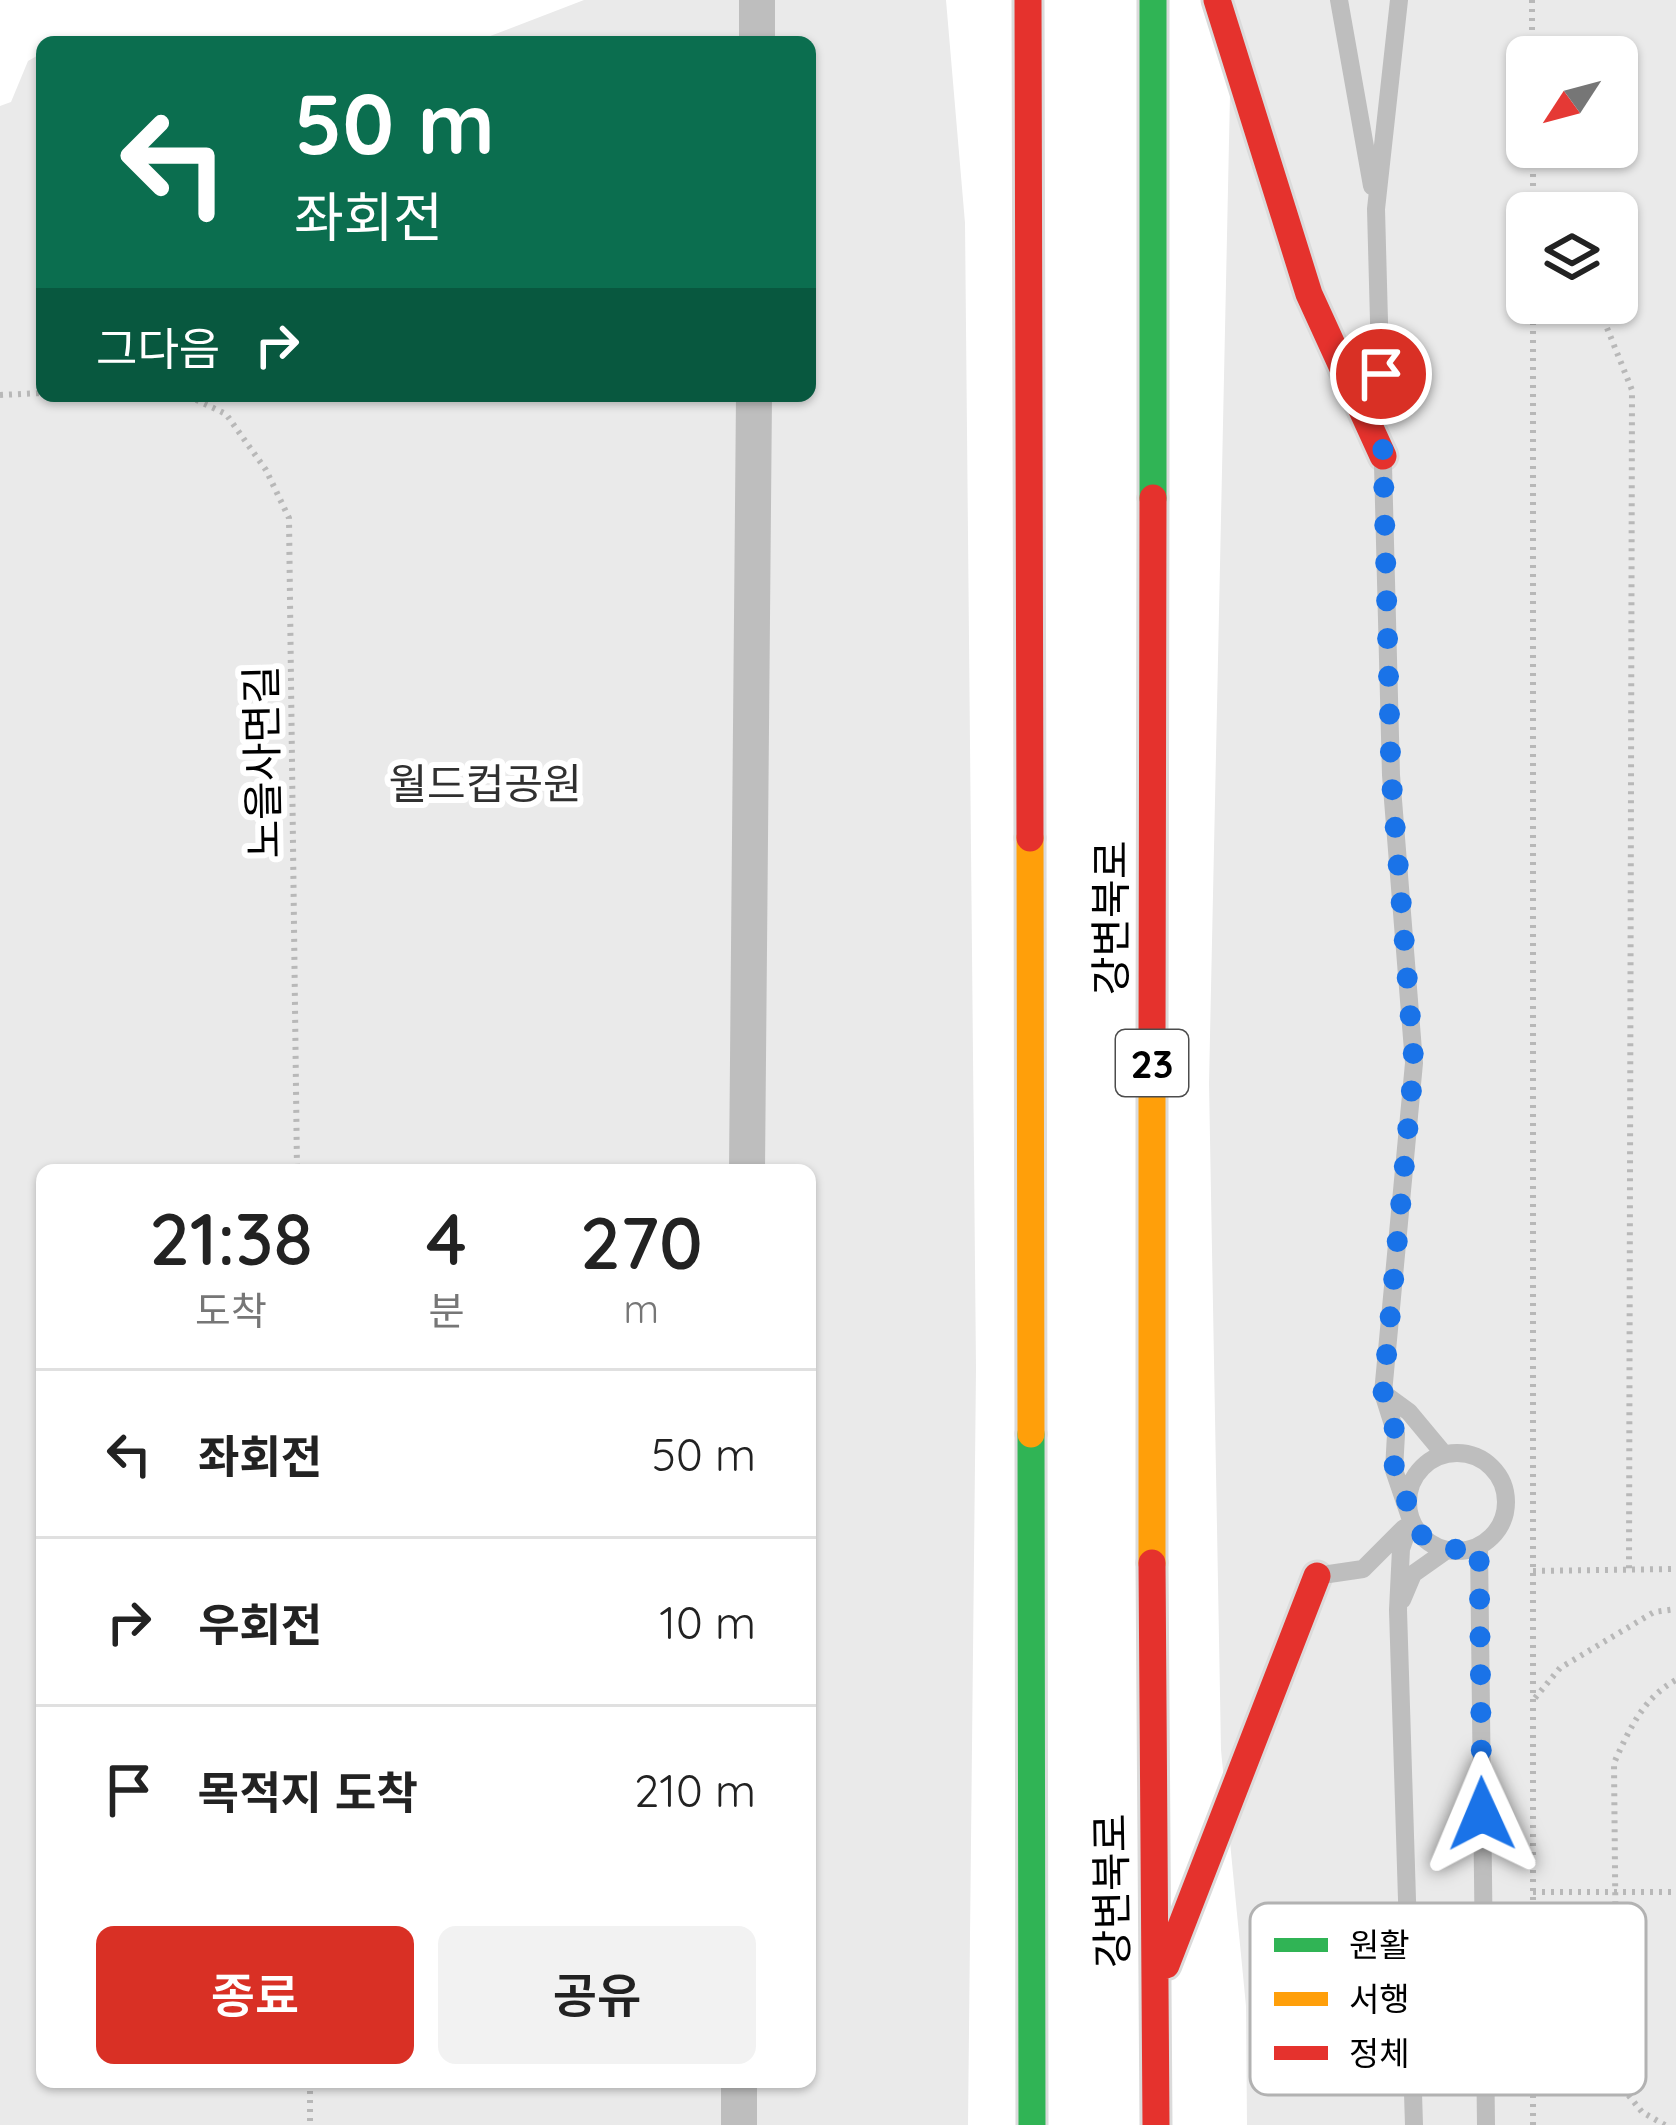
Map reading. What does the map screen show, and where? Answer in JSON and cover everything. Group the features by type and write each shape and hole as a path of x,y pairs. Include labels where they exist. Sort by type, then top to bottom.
{"highway":[{"path":"1010,0 1026,83"},
{"name":"강변북로","path":"1028,0 1032,2125"},
{"name":"강변북로","path":"1153,0 1156,2125"},
{"path":"1217,0 1310,294 1383,457"},
{"path":"1154,1996 1318,1576"}],"street":[{"path":"757,0 757,36"},
{"path":"747,1164 754,402"},
{"path":"739,2125 740,2088"}],"lane":[{"path":"1339,0 1376,209"},
{"path":"1400,0 1376,209 1391,775 1414,1063 1383,1393 1396,1434 1394,1470 1412,1520 1420,1534 1447,1550"},
{"path":"1383,1393 1408,1412 1444,1454"},
{"path":"1398,1610 1413,1574 1447,1550 1479,1547 1492,1538 1507,1510 1501,1479 1477,1456 1461,1452 1430,1460 1409,1487 1412,1520 1401,1549 1398,1610 1407,1903"},
{"path":"1318,1576 1363,1569 1412,1520"},
{"path":"1479,1547 1483,1903"},
{"path":"1413,2095 1414,2125"},
{"path":"1486,2095 1486,2125"}],"path":[{"path":"1532,0 1532,36"},
{"path":"1533,324 1533,1903"},
{"path":"1605,324 1632,390 1629,1569"},
{"path":"0,395 36,393"},
{"name":"노을사면길","path":"201,402 226,414 266,470 289,518 297,1164"},
{"path":"1532,1571 1676,1569"},
{"path":"1532,1701 1560,1668 1654,1612 1676,1609"},
{"path":"1616,1903 1614,1763 1634,1718 1676,1680"},
{"path":"1533,1892 1676,1892"},
{"path":"310,2088 310,2125"},
{"path":"1629,2095 1642,2112 1665,2125"}],"green space":[{"name":"월드컵공원","path":"584,0 946,0 965,223 976,1369 968,2125 0,2125 0,106 11,102 28,61 36,56 36,402 816,402 816,36 490,36"},
{"path":"1232,0 1676,0 1676,2125 1247,2125 1246,2006 1221,1750 1209,1083"}],"traffic: fast":[{"path":"1153,0 1153,498"},
{"path":"1031,1434 1032,2125"}],"traffic: slow":[{"path":"1030,838 1031,1434"},
{"path":"1152,1044 1152,1563"}],"traffic: jam":[{"path":"1028,0 1030,838"},
{"path":"1217,0 1309,294 1383,456"},
{"path":"1152,1044 1153,498"},
{"path":"1152,1563 1156,2125"},
{"path":"1166,1965 1317,1576"}],"route":[{"path":"1381,374 1391,775 1414,1063 1383,1393 1396,1434 1394,1470 1420,1534 1447,1550 1479,1547 1482,1814"}]}
